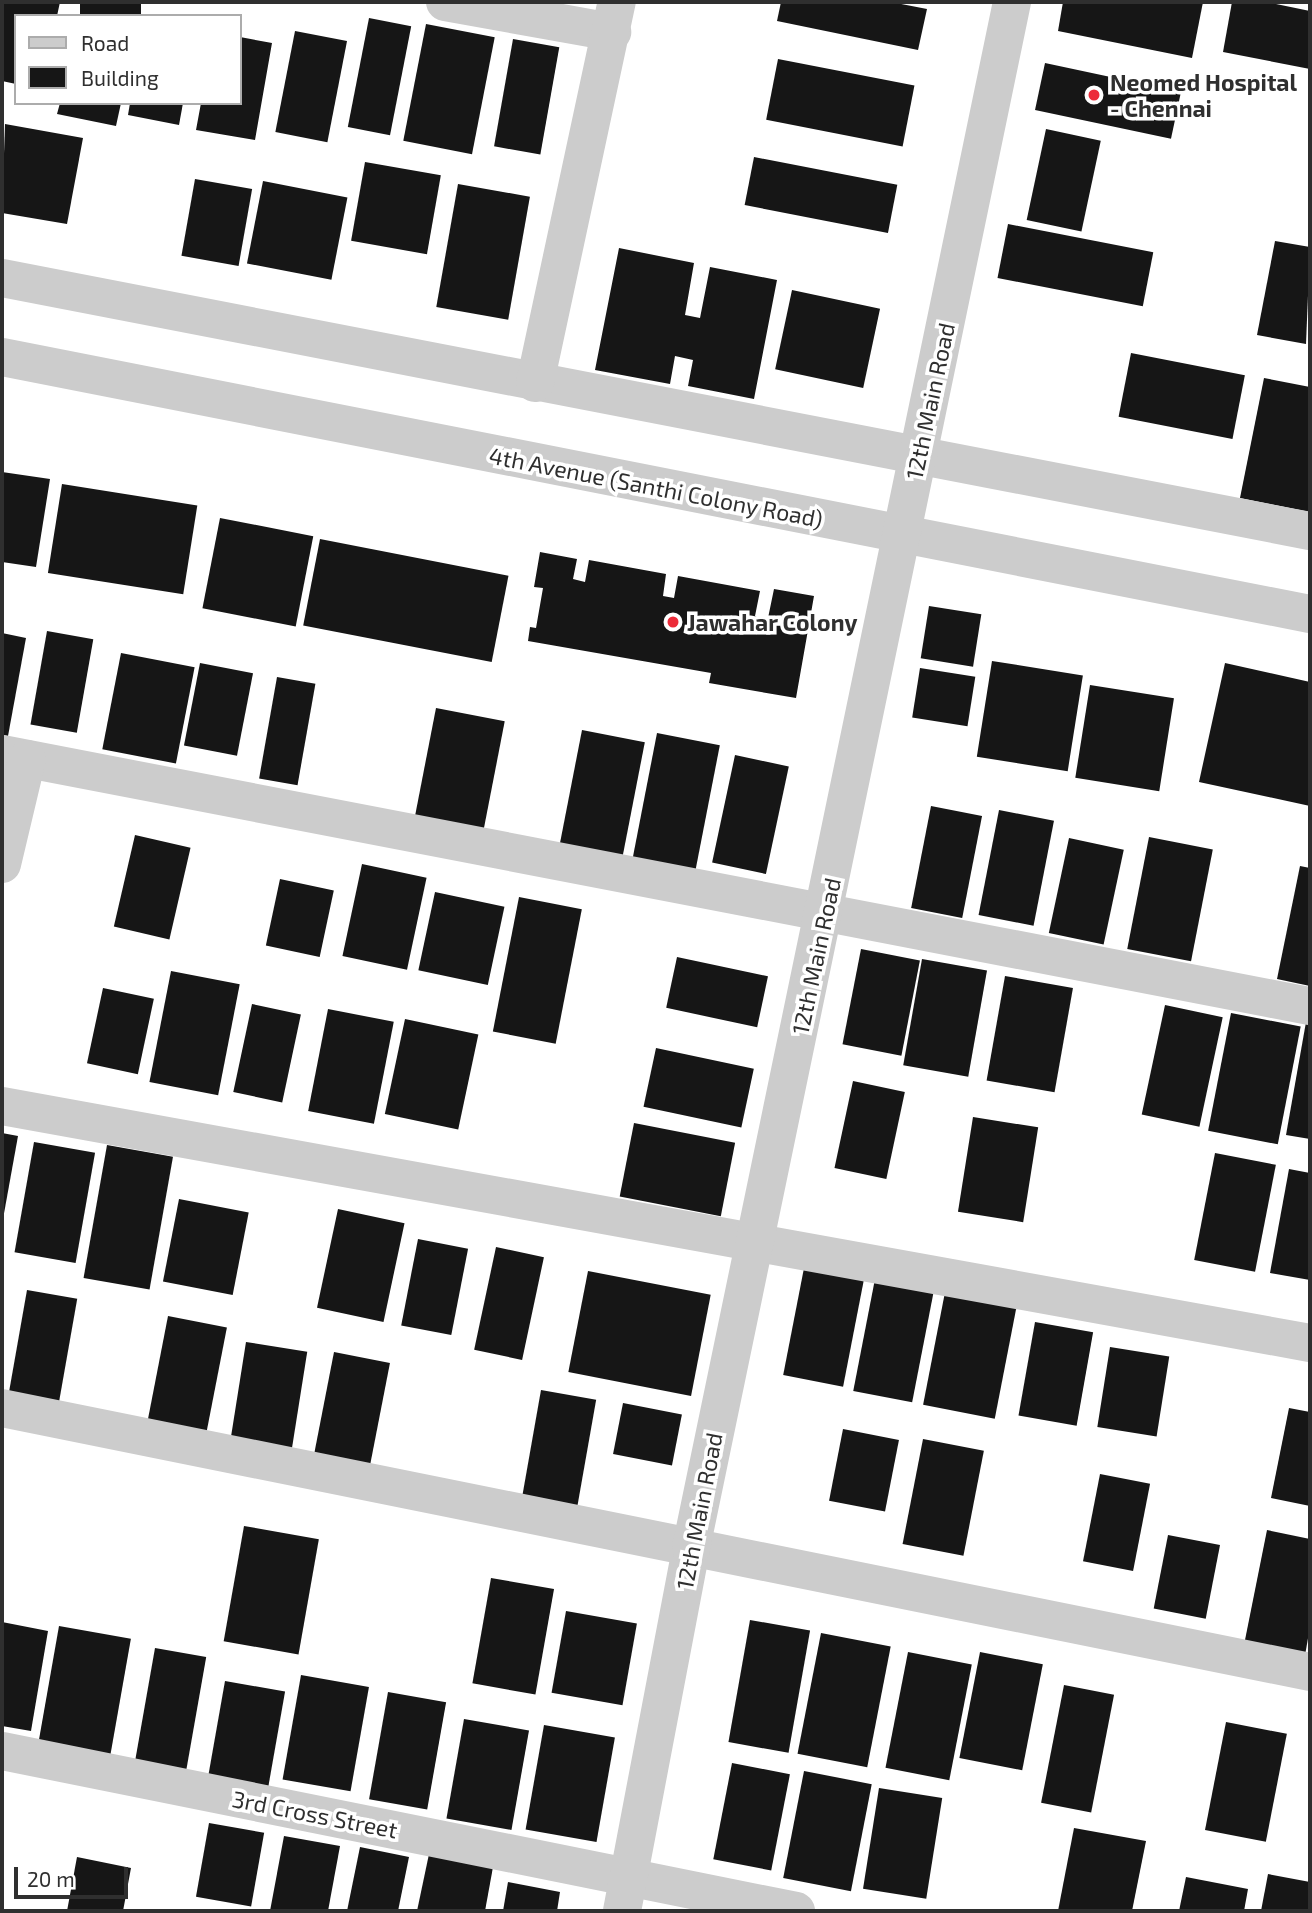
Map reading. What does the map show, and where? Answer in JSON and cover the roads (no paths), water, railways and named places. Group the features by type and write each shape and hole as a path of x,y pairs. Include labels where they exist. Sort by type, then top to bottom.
{"street":[{"path":"446,2 615,17 534,383"},
{"name":"12th Main Road","path":"625,1894 691,1548 754,1241 826,915 1012,2"},
{"path":"2,278 1310,531"},
{"name":"4th Avenue (Santhi Colony Road)","path":"2,357 1310,614"},
{"path":"2,864 14,757 1310,1006"},
{"path":"2,1107 1310,1343"},
{"path":"2,1408 1310,1672"},
{"name":"3rd Cross Street","path":"2,1751 625,1894 796,1911"}],"place":[{"name":"Neomed Hospital - Chennai","path":"1094,95"},
{"name":"Jawahar Colony","path":"673,622"}]}
